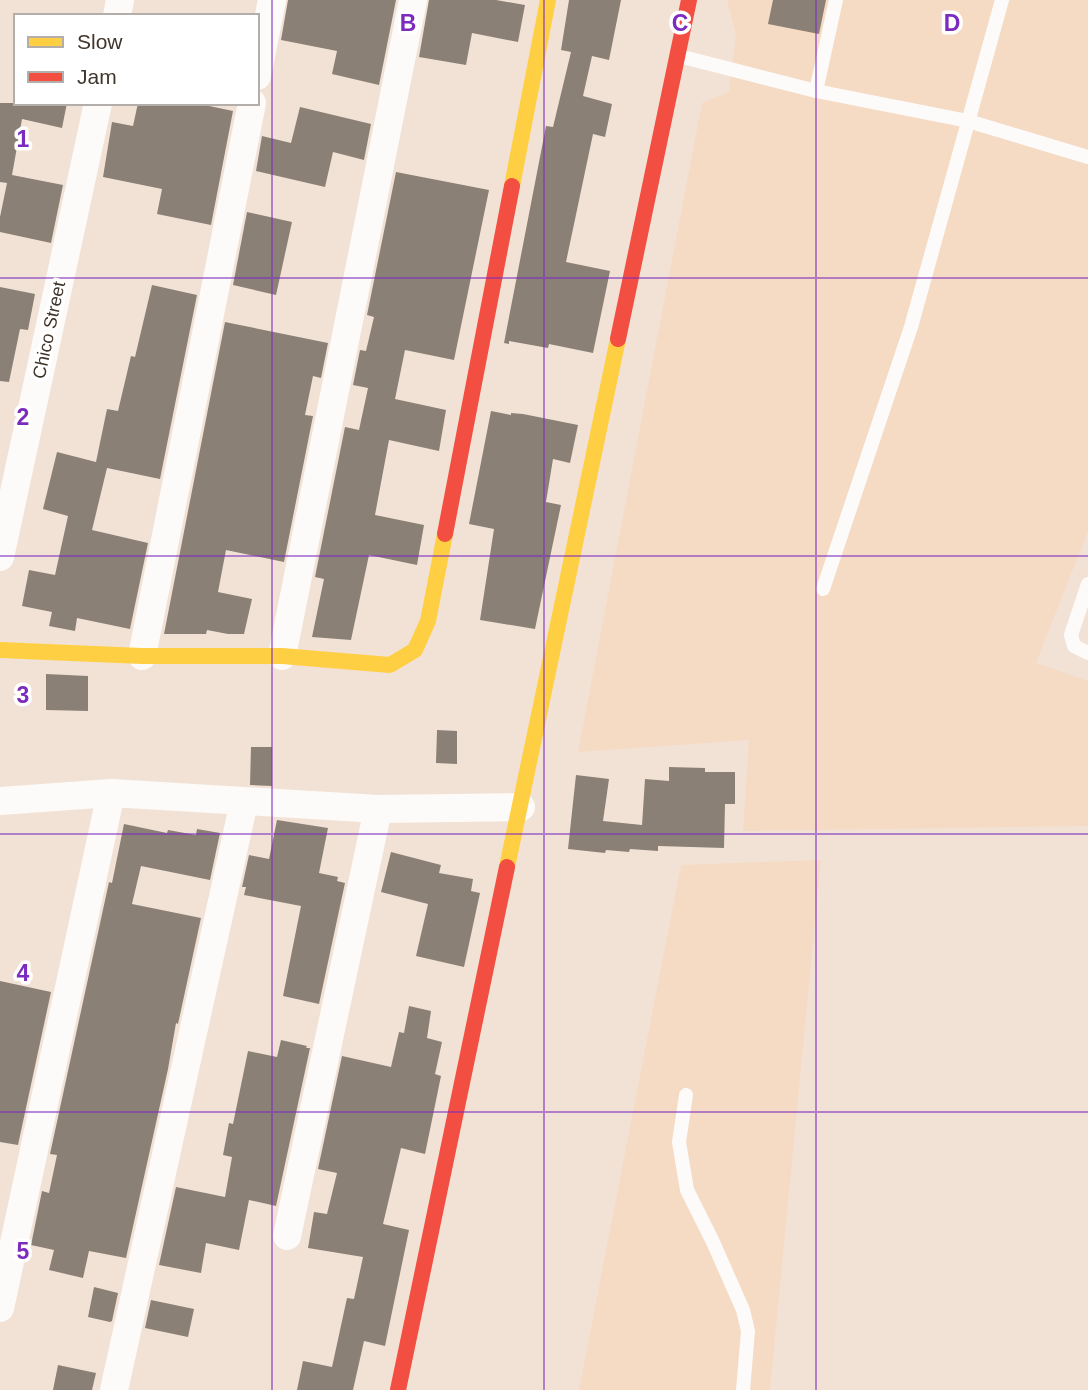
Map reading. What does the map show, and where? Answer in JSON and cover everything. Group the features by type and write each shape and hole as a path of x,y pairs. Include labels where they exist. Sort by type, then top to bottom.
{"street":[{"path":"259,66 272,0"},
{"path":"282,656 413,0"},
{"path":"0,650 142,656 282,656 390,665 415,650 428,621 548,0"},
{"path":"398,1390 689,0"},
{"name":"Chico Street","path":"0,557 98,105"},
{"path":"142,656 252,105"},
{"path":"0,801 111,793 378,809 521,807"},
{"path":"0,1308 111,793"},
{"path":"114,1390 244,802"},
{"path":"287,1236 378,809"}],"lane":[{"path":"816,91 836,0"},
{"path":"823,589 911,327 1002,0"},
{"path":"676,56 816,91 968,121 1088,158"},
{"path":"1088,584 1071,635 1074,646 1088,653"},
{"path":"686,1095 679,1142 687,1190 743,1310 748,1331 743,1390"}],"shaded area":[{"path":"727,0 1088,0 1088,531 1036,663 1088,681 1088,826 743,831 749,740 578,752 702,103 729,92 736,35"},
{"path":"821,860 770,1390 579,1390 681,865"}],"building":[{"path":"288,0 396,0 379,85 332,74 337,51 281,40"},
{"path":"429,0 496,0 525,5 518,42 472,33 466,65 419,57"},
{"path":"569,0 621,0 609,60 592,56 583,96 612,104 605,137 593,134 566,262 610,271 593,353 549,344 548,348 509,341 509,344 504,343 546,126 553,127 571,52 561,50"},
{"path":"773,0 826,0 819,34 768,24"},
{"path":"0,103 67,105 62,128 22,119 12,175 63,185 51,243 0,232 0,217 7,183 0,182"},
{"path":"138,105 204,105 233,111 211,225 157,214 162,189 103,177 112,122 133,126"},
{"path":"300,107 371,124 364,160 333,152 325,187 256,171 262,136 291,143"},
{"path":"396,172 489,190 454,360 405,350 395,399 446,410 439,451 389,440 375,515 424,525 417,565 369,555 351,640 312,637 324,579 315,577 345,427 359,430 368,388 353,385 360,350 366,351 374,317 367,315"},
{"path":"247,212 292,222 276,295 233,285"},
{"path":"152,285 197,295 160,479 107,468 92,530 148,543 130,629 77,618 75,631 49,626 52,612 22,606 29,570 55,575 68,516 43,509 57,452 96,462 107,409 118,411 131,356 135,357"},
{"path":"0,287 35,294 28,330 20,329 9,382 0,381"},
{"path":"225,322 328,343 321,378 313,376 305,415 313,416 284,562 226,550 218,592 252,599 244,634 207,630 206,634 164,634"},
{"path":"491,411 511,415 523,414 578,425 570,463 553,459 546,502 561,505 535,629 480,620 494,529 469,524"},
{"path":"46,674 88,676 88,711 46,710"},
{"path":"437,730 457,731 457,764 436,763"},
{"path":"251,747 272,747 272,786 250,785"},
{"path":"669,767 705,768 705,772 735,772 735,804 725,804 724,848 658,846 658,851 630,849 629,852 606,850 605,853 568,849 576,775 609,779 603,821 642,825 645,779 669,781"},
{"path":"277,820 328,828 319,873 338,877 337,881 345,883 319,1004 283,996 301,906 244,895 246,887 242,887 249,855 269,859"},
{"path":"124,824 167,833 168,830 196,835 197,829 220,833 210,880 141,866 132,904 201,918 126,1258 89,1251 83,1278 49,1270 54,1250 31,1245 42,1191 49,1193 57,1155 50,1154"},
{"path":"391,852 441,865 439,873 473,879 471,891 480,893 464,967 416,956 428,904 381,892"},
{"path":"0,981 51,992 18,1145 0,1142"},
{"path":"409,1006 431,1011 427,1038 442,1042 435,1074 441,1076 425,1154 401,1148 383,1224 409,1230 385,1346 364,1341 353,1390 297,1390 303,1361 332,1367 347,1298 354,1299 363,1257 308,1248 314,1212 327,1214 337,1173 318,1169 342,1056 391,1067 399,1032 404,1033"},
{"path":"281,1040 310,1048 276,1206 249,1200 239,1250 206,1243 201,1273 159,1265 176,1187 225,1197 232,1157 223,1155 229,1123 233,1124 248,1051 277,1057"},
{"path":"94,1287 118,1293 110,1322 88,1317"},
{"path":"151,1300 194,1309 188,1337 145,1328"},
{"path":"58,1365 96,1373 92,1390 53,1390"}],"traffic: slow":[{"path":"512,186 548,0"},
{"path":"507,867 618,339"},
{"path":"0,650 142,656 282,656 390,665 415,650 428,621 445,534"}],"traffic: jam":[{"path":"618,339 689,0"},
{"path":"445,534 512,186"},
{"path":"398,1390 507,867"}]}
